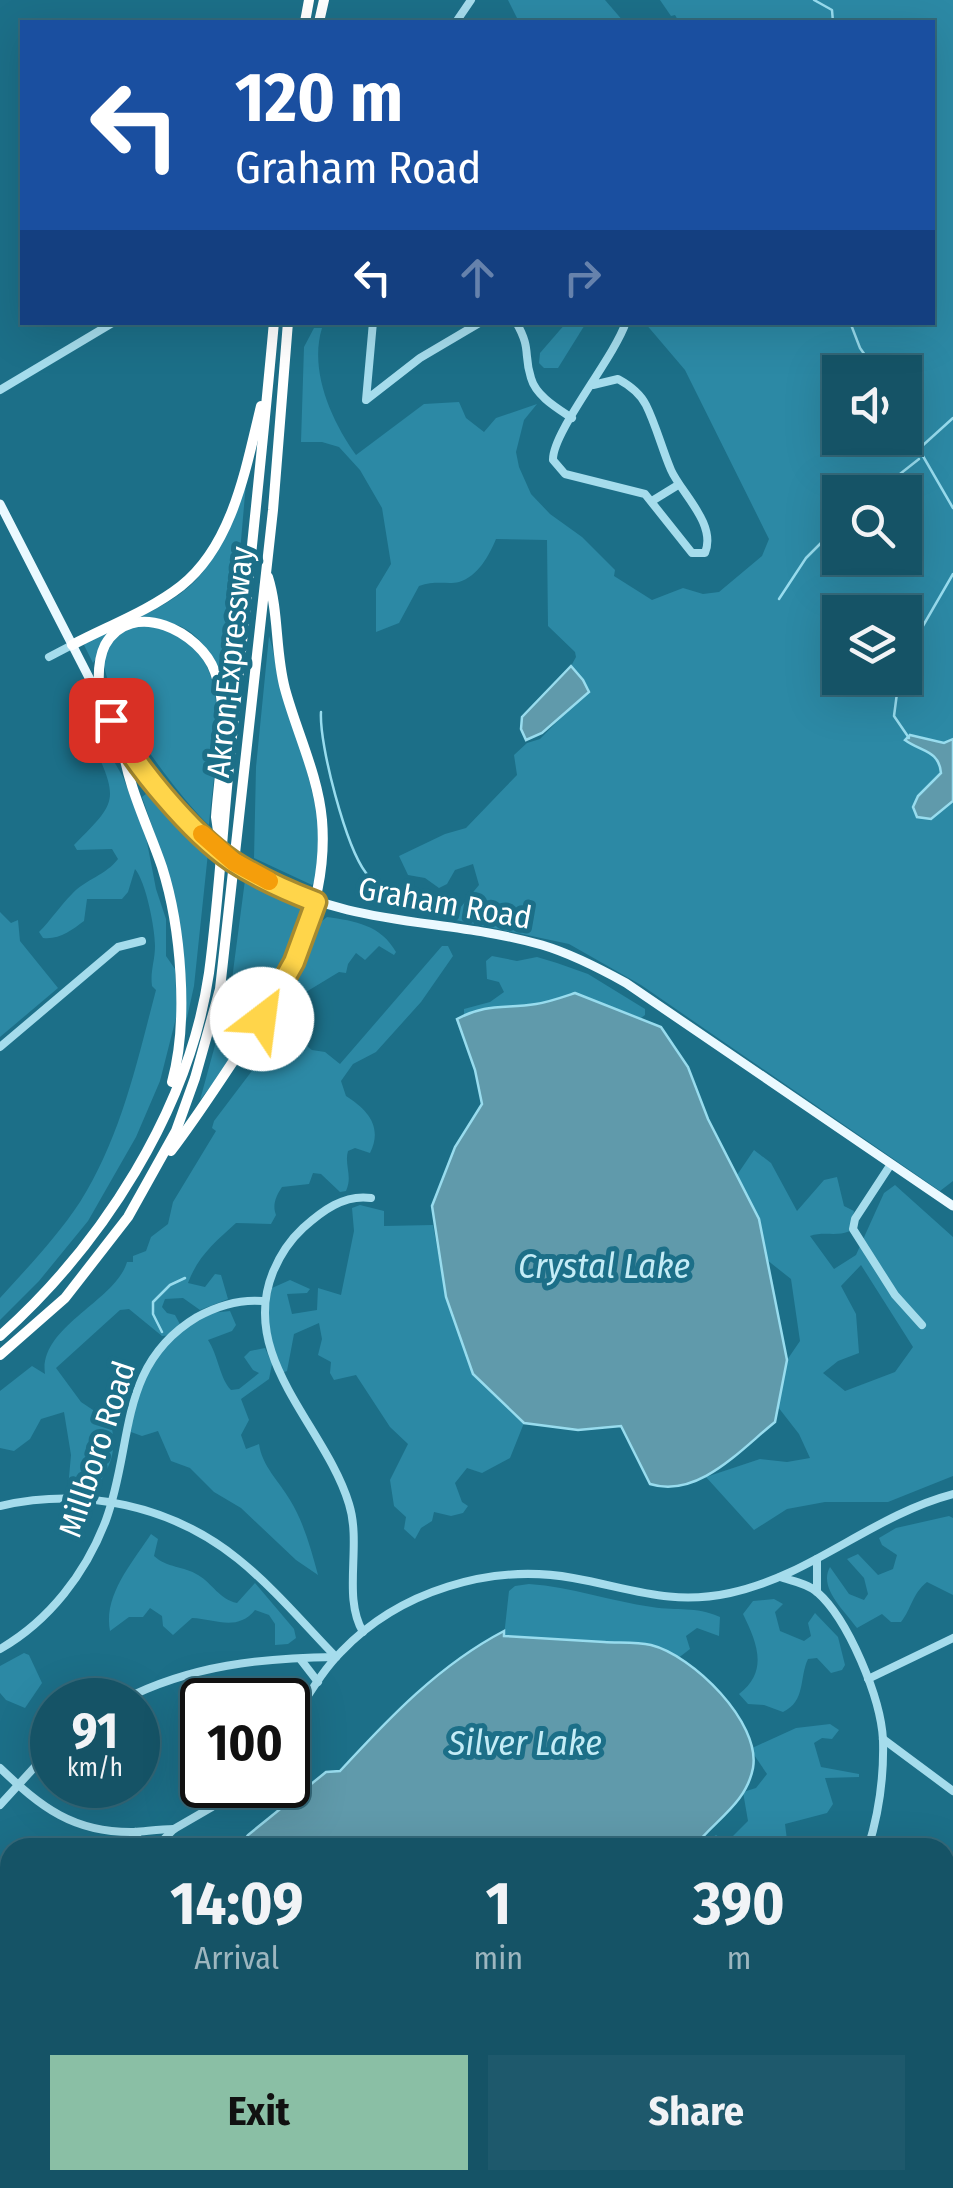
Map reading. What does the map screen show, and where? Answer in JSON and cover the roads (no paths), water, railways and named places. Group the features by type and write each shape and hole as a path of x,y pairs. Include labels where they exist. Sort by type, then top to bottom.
{"highway":[{"name":"Akron Expressway","path":"0,1336 64,1270 128,1182 153,1137 192,1043 208,976 274,325"},
{"name":"Akron Expressway","path":"0,1356 65,1298 128,1217 176,1132 220,990 266,571 288,325"},
{"path":"72,644 175,590 206,559 234,502 270,371"},
{"path":"155,1172 198,1116 268,1009 294,962 316,902 323,859 322,820 280,667 272,589 266,571"},
{"path":"100,698 102,654 122,628 141,623 164,626 184,633 200,647 214,670 223,708 216,818 221,848"},
{"path":"122,742 124,764 164,874 181,968 174,1075 153,1137"}],"main road":[{"name":"Graham Road","path":"0,504 122,742 219,851 260,876 350,913 517,940 585,960 639,991 953,1206"}],"street":[{"path":"0,390 109,325"},
{"path":"372,325 366,400 420,358 476,325"},
{"path":"518,325 528,342 531,382 572,418"},
{"path":"593,385 618,379 638,394 678,485 691,498 703,526 708,547 705,553 692,553 645,494 560,470 554,460 554,446 593,385 624,325"},
{"path":"652,501 678,485"},
{"path":"50,657 72,644"},
{"path":"0,1046 118,947 142,942"},
{"path":"891,1164 853,1228 895,1294 922,1325"},
{"path":"363,1632 352,1606 356,1546 350,1508 334,1464 275,1364 264,1301 278,1260 297,1234 336,1204 350,1198 370,1198"},
{"name":"Millboro Road","path":"0,1649 33,1626 60,1598 92,1550 112,1502 134,1394 150,1361 180,1329 203,1314 236,1302 264,1301"},
{"path":"310,1694 336,1657 363,1632 421,1597 454,1585 493,1576 562,1576 633,1594 679,1599 724,1594 780,1578 896,1514 953,1494"},
{"path":"0,1506 63,1498 112,1502 136,1506 178,1522 224,1548 258,1577 336,1657"},
{"path":"817,1559 817,1592"},
{"path":"780,1578 817,1592 848,1636 868,1679 883,1738 879,1802 870,1838"},
{"path":"868,1679 953,1638"},
{"path":"160,1685 197,1670 246,1661 336,1657"},
{"path":"297,1658 306,1662 318,1682"},
{"path":"883,1738 953,1791"},
{"path":"0,1768 35,1802 66,1819 135,1832 174,1830"},
{"path":"0,1805 30,1771"},
{"path":"166,1838 210,1808"},
{"path":"135,1832 138,1838"}],"water":[{"path":"571,666 589,692 542,733 526,740 521,729 522,717"},
{"path":"910,735 944,743 953,739 953,801 931,819 917,817 913,807 918,796 941,773 940,765 933,756 905,740"},
{"name":"Crystal Lake","path":"575,993 661,1027 688,1067 708,1119 759,1219 787,1360 775,1422 733,1458 685,1485 650,1484 621,1426 578,1430 524,1423 473,1374 446,1297 432,1206 455,1147 482,1104 457,1019 487,1009 536,1004"},
{"name":"Silver Lake","path":"504,1631 504,1636 633,1643 667,1651 703,1676 735,1712 753,1750 749,1781 729,1811 703,1838 246,1838 281,1808 310,1808 310,1785 326,1772 340,1771 396,1712 458,1660"}],"waterway":[{"path":"814,0 832,10 833,20"},
{"path":"851,325 865,355"},
{"path":"922,446 953,418"},
{"path":"922,454 953,508"},
{"path":"899,475 919,459"},
{"path":"779,599 806,558 822,542"},
{"path":"922,628 953,574"},
{"path":"897,695 894,716 909,738"},
{"path":"321,712 329,771 350,842 366,873 397,899"},
{"path":"162,1332 153,1314 153,1302 170,1285 185,1278"}]}
